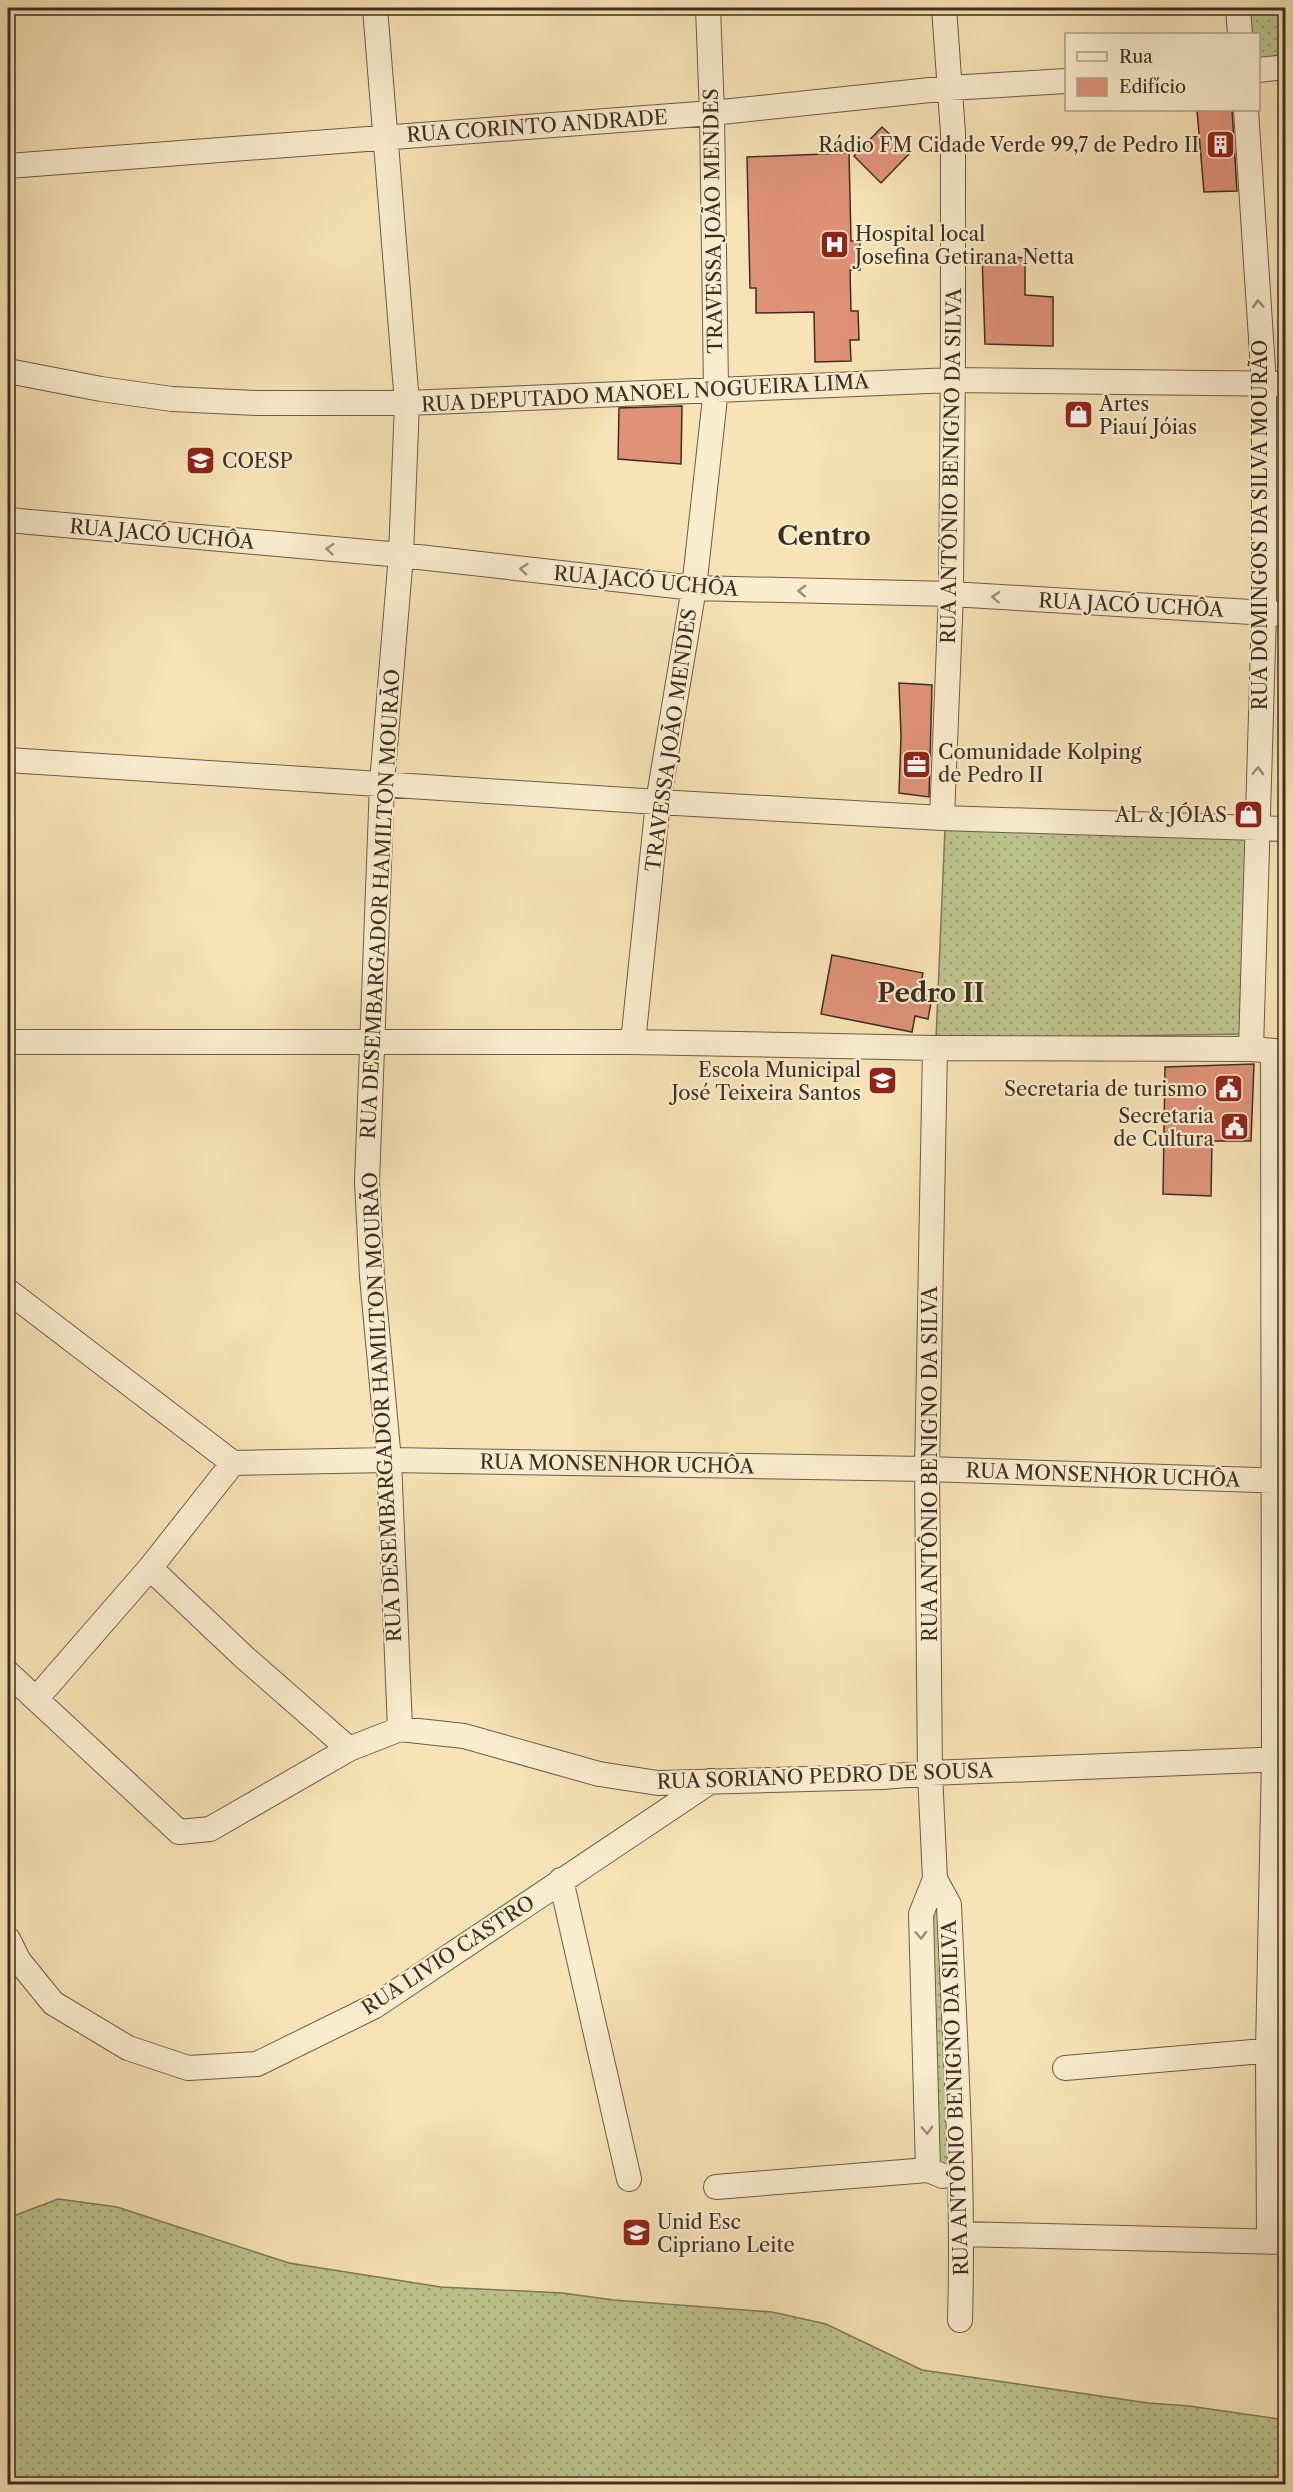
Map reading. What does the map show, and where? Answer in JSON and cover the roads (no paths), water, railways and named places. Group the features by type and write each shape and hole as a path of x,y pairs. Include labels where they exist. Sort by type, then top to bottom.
{"street":[{"name":"RUA DESEMBARGADOR HAMILTON MOURÃO","path":"375,8 407,403 401,555 382,783 367,1182 372,1277 389,1460 400,1729"},
{"name":"TRAVESSA JOÃO MENDES","path":"633,1042 658,802 694,588 717,389 708,8"},
{"name":"RUA ANTÔNIO BENIGNO DA SILVA","path":"942,818 951,594 953,133 944,8"},
{"path":"1238,8 1240,33"},
{"path":"1260,70 1286,68"},
{"name":"RUA CORINTO ANDRADE","path":"8,166 712,112 949,88 1065,81"},
{"name":"RUA DOMINGOS DA SILVA MOURÃO","path":"1246,111 1275,384 1275,613 1256,830 1270,1051 1280,1480 1277,2242"},
{"name":"RUA DEPUTADO MANOEL NOGUEIRA LIMA","path":"8,371 101,389 172,399 407,403 952,380 1275,384"},
{"name":"RUA JACÓ UCHÔA","path":"8,520 401,555 694,588 951,594 1275,613"},
{"path":"8,760 942,818 1256,830 1286,829"},
{"path":"8,1041 633,1042 1270,1051"},
{"name":"RUA ANTÔNIO BENIGNO DA SILVA","path":"928,2170 921,1914 935,1879 930,1773 927,1469 935,1048"},
{"path":"8,1291 233,1463 150,1568 36,1699 8,1673"},
{"name":"RUA MONSENHOR UCHÔA","path":"233,1463 389,1460 927,1469 1280,1480"},
{"path":"150,1568 244,1657 348,1749"},
{"name":"RUA SORIANO PEDRO DE SOUSA","path":"36,1699 179,1832 210,1829 348,1749 400,1729 464,1736 599,1774 658,1783 883,1777 930,1773 1280,1759"},
{"name":"RUA LIVIO CASTRO","path":"8,1939 13,1960 53,2003 128,2048 188,2068 257,2064 375,2007 711,1781"},
{"name":"RUA ANTÔNIO BENIGNO DA SILVA","path":"935,1879 949,1905 963,2234 960,2320"},
{"path":"561,1880 629,2179"},
{"path":"1065,2068 1277,2050"},
{"path":"716,2187 928,2170 943,2176 961,2169"},
{"path":"963,2234 1277,2242"}],"place":[{"name":"Rádio FM Cidade Verde 99,7 de Pedro II","path":"1220,145"},
{"name":"Hospital local Josefina Getirana Netta","path":"834,245"},
{"name":"Artes Piauí Jóias","path":"1078,415"},
{"name":"COESP","path":"201,461"},
{"name":"Comunidade Kolping de Pedro II","path":"917,764"},
{"name":"AL & JÓIAS","path":"1248,815"},
{"name":"Escola Municipal José Teixeira Santos","path":"882,1081"},
{"name":"Secretaria de turismo","path":"1228,1089"},
{"name":"Secretaria de Cultura","path":"1235,1127"},
{"name":"Unid Esc Cipriano Leite","path":"636,2233"}],"district":[{"name":"Centro","path":"824,536"},
{"name":"Pedro II","path":"931,993"}]}
